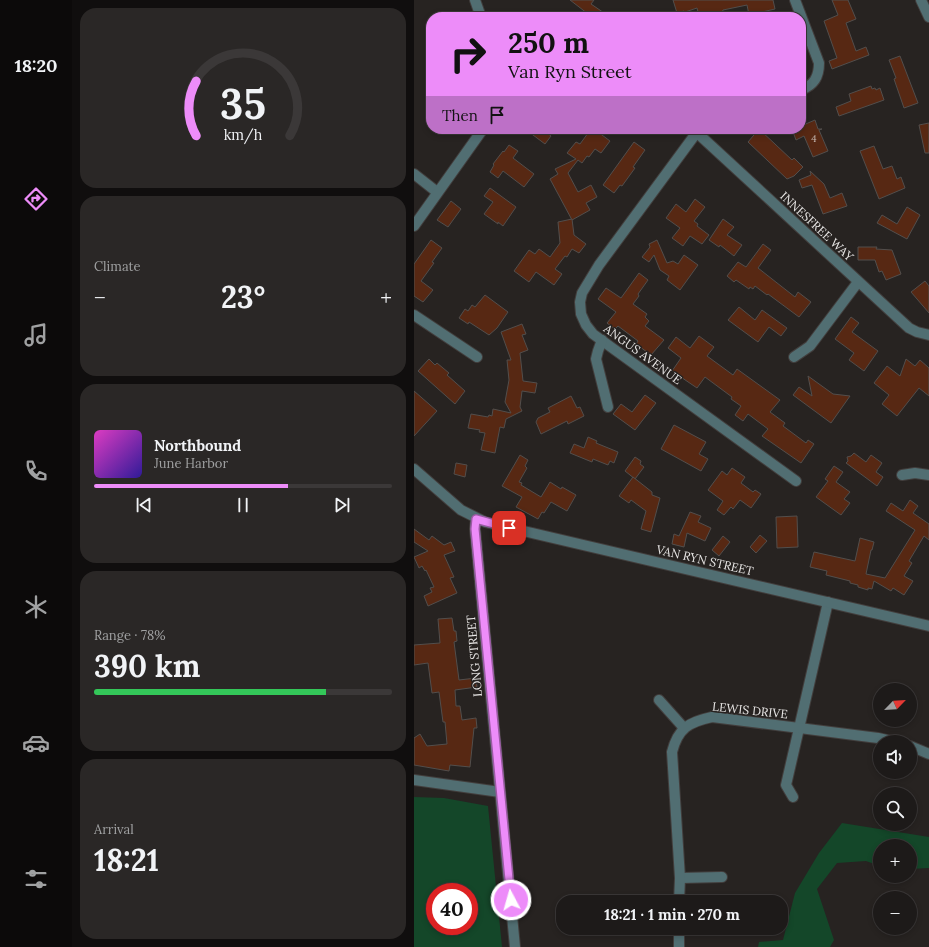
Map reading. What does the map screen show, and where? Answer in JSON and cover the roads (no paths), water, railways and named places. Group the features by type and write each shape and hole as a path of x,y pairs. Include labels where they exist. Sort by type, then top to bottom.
{"street":[{"path":"475,0 479,12"},
{"path":"795,0 800,12"},
{"path":"921,0 929,17"},
{"path":"806,29 819,63 819,72 816,80 806,88"},
{"path":"414,226 479,134"},
{"name":"ANGUS AVENUE","path":"695,134 599,265 582,293 580,302 581,314 586,325 593,334 796,481"},
{"name":"INNESFREE WAY","path":"702,134 858,282 909,328 929,335"},
{"path":"414,174 437,192"},
{"path":"794,357 810,346 858,282"},
{"path":"414,315 477,357"},
{"path":"602,340 596,359 608,407"},
{"name":"VAN RYN STREET","path":"414,469 454,505 476,519 929,626"},
{"path":"902,475 915,473 929,476"},
{"name":"LONG STREET","path":"476,519 475,529 515,947"},
{"path":"793,797 786,785 828,602"},
{"path":"659,700 684,728 680,731 672,752 680,878 679,895"},
{"name":"LEWIS DRIVE","path":"684,728 700,719 712,717 873,737"},
{"path":"917,749 929,754"},
{"path":"414,780 500,792"},
{"path":"680,878 722,877"},
{"path":"679,935 679,947"}]}
